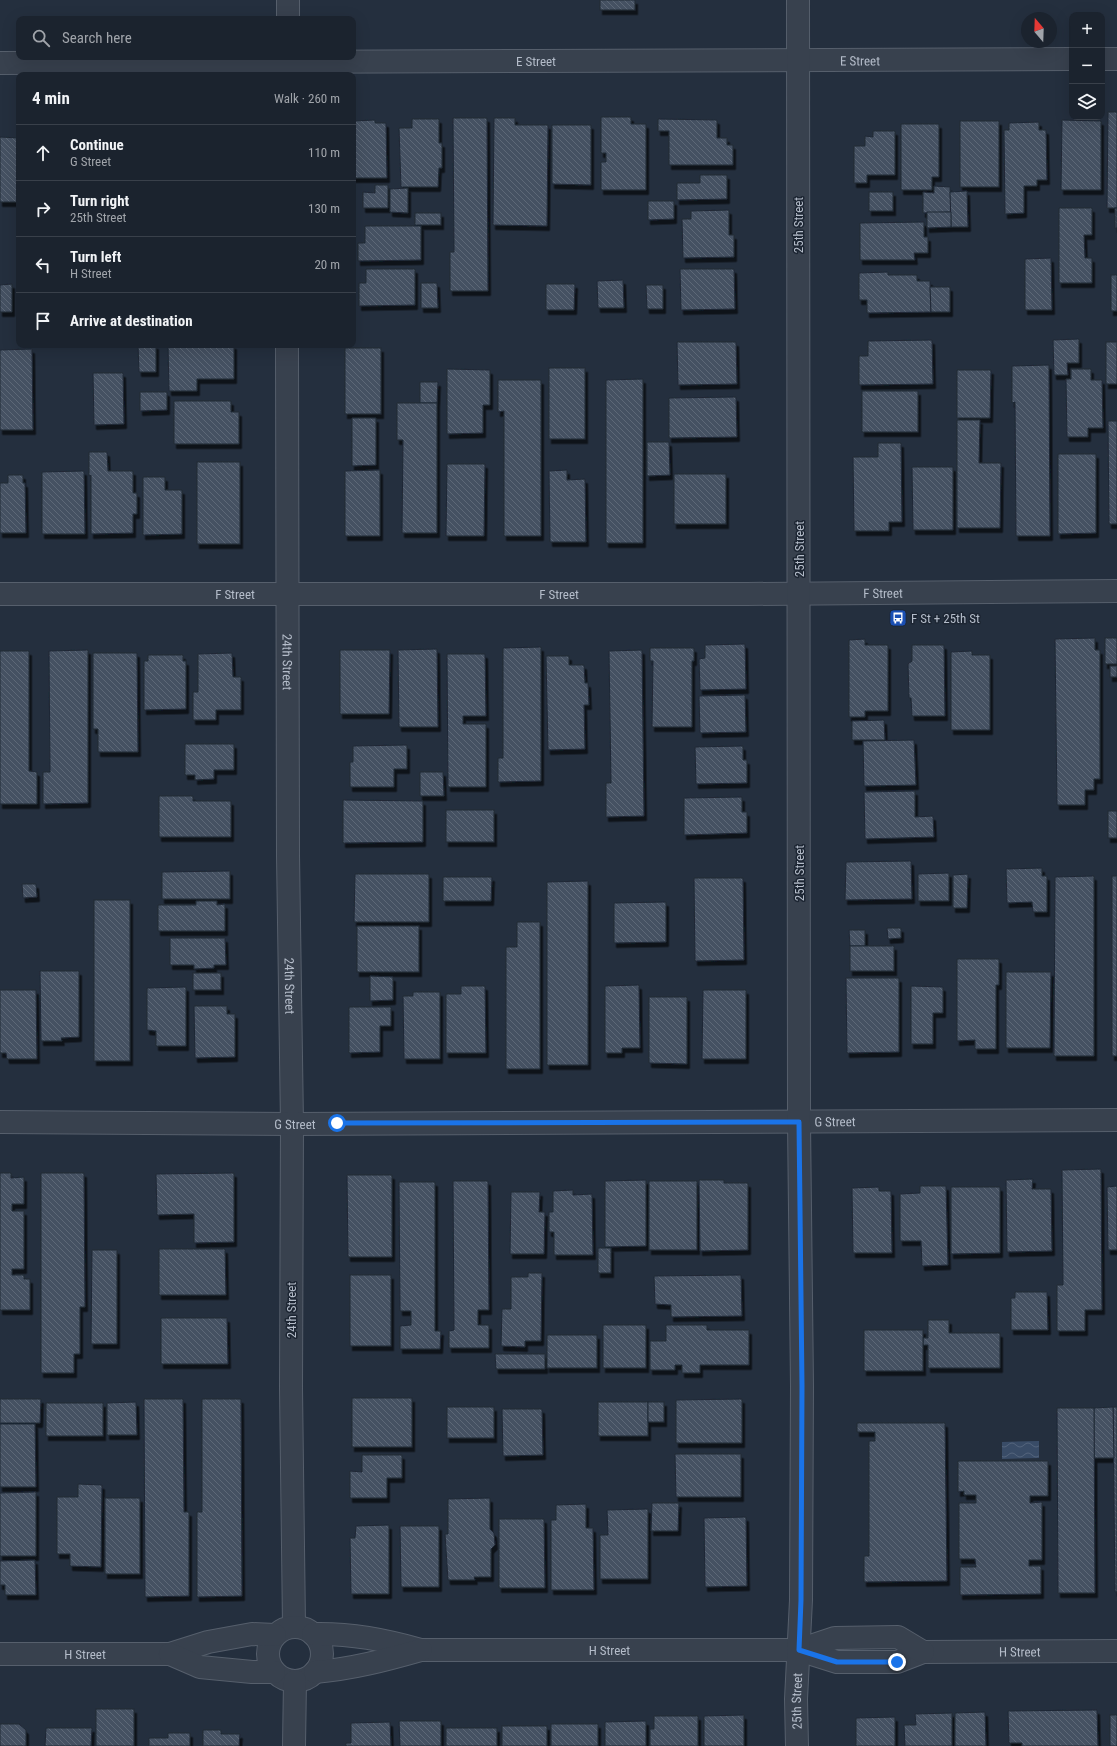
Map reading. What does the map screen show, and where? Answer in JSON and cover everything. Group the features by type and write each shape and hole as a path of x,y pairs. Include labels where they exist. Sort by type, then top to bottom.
{"street":[{"path":"288,0 288,16"},
{"name":"25th Street","path":"797,1746 796,1699 801,1600 802,1402 799,1122 798,0"},
{"name":"E Street","path":"0,63 288,64 798,62 1069,59"},
{"path":"1105,59 1117,59"},
{"name":"24th Street","path":"287,348 287,594 292,1124 291,1396 294,1632"},
{"name":"F Street","path":"0,594 799,594 1117,591"},
{"name":"G Street","path":"0,1122 292,1124 1117,1120"},
{"path":"294,1632 320,1644 322,1656 320,1665 315,1672 302,1680 295,1681 280,1677 274,1672 268,1657 270,1641 294,1632"},
{"name":"H Street","path":"0,1654 170,1654 208,1642 244,1635 294,1632 338,1633 377,1638 421,1650 799,1650 837,1662 897,1662 923,1652 1117,1651"},
{"name":"H Street","path":"315,1672 338,1670 380,1662 421,1650"},
{"name":"H Street","path":"170,1654 200,1667 252,1672 274,1672"},
{"path":"294,1746 295,1681"}],"water":[{"path":"1039,1441 1039,1458 1002,1459 1002,1442"}],"building":[{"path":"600,0 635,0 635,10 600,10"},
{"path":"1108,112 1117,112 1117,208 1107,208"},
{"path":"601,117 631,117 631,124 646,124 646,190 601,190 601,162 606,162 606,153 601,153"},
{"path":"453,118 487,118 488,291 450,291 450,252 454,252"},
{"path":"494,118 515,118 515,125 548,125 547,226 493,225"},
{"path":"412,119 439,119 439,143 442,143 442,168 439,168 438,187 401,187 399,128 412,128"},
{"path":"658,119 717,120 717,138 727,138 727,145 733,145 733,165 669,165 669,131 658,131"},
{"path":"375,120 375,123 386,123 387,178 356,178 356,121"},
{"path":"1062,120 1101,121 1101,190 1061,190"},
{"path":"960,121 999,121 999,187 960,187"},
{"path":"1039,122 1039,130 1046,130 1047,180 1037,180 1037,186 1024,186 1024,213 1005,214 1004,130 1009,130 1009,123"},
{"path":"901,124 939,124 939,177 932,177 932,190 901,190"},
{"path":"552,125 591,125 591,185 552,184"},
{"path":"873,131 895,131 895,175 867,175 867,183 854,183 854,146 865,146 865,136 873,137"},
{"path":"0,137 16,138 16,202 0,202"},
{"path":"700,175 727,175 727,199 677,200 677,183 700,183"},
{"path":"375,185 388,185 388,208 363,208 363,192 375,193"},
{"path":"934,186 950,187 951,212 923,213 923,192 934,193"},
{"path":"408,188 408,213 390,212 390,189"},
{"path":"967,191 968,227 951,227 950,192"},
{"path":"869,192 893,192 893,211 869,211"},
{"path":"648,201 674,201 674,219 648,220"},
{"path":"1059,208 1092,208 1092,235 1084,235 1085,258 1092,258 1092,283 1059,283"},
{"path":"1115,208 1117,208 1117,228 1115,228"},
{"path":"729,210 729,235 734,235 734,257 683,258 682,219 691,219 691,211"},
{"path":"927,212 951,212 951,227 927,228"},
{"path":"415,213 441,213 441,225 415,225"},
{"path":"924,222 924,237 928,237 928,253 914,253 915,260 860,260 860,223"},
{"path":"365,226 421,226 421,260 358,261 358,243 365,243"},
{"path":"1051,258 1052,310 1025,310 1025,259"},
{"path":"366,269 415,269 415,305 359,306 359,283 366,283"},
{"path":"680,269 734,269 735,309 681,310"},
{"path":"888,272 888,275 917,275 917,281 930,281 931,312 867,313 867,300 859,300 859,273"},
{"path":"1111,275 1117,275 1117,311 1111,311"},
{"path":"623,280 624,308 598,308 597,281"},
{"path":"421,283 437,283 438,308 421,308"},
{"path":"12,284 12,312 0,312 0,285"},
{"path":"546,284 575,284 574,310 546,310"},
{"path":"646,285 663,285 663,309 647,309"},
{"path":"930,287 950,287 950,312 931,312"},
{"path":"1079,339 1079,363 1067,363 1068,375 1054,375 1053,340"},
{"path":"932,340 933,384 859,385 859,356 868,356 868,341"},
{"path":"677,342 736,342 737,384 678,385"},
{"path":"1106,342 1117,342 1117,384 1106,384"},
{"path":"138,348 156,348 156,372 139,372"},
{"path":"168,348 234,348 234,379 197,379 197,391 169,391"},
{"path":"345,348 381,348 381,414 345,414"},
{"path":"32,349 33,430 0,430 0,350"},
{"path":"1049,365 1050,536 1016,536 1015,402 1012,403 1012,366"},
{"path":"549,368 585,368 585,439 549,439"},
{"path":"447,369 490,370 490,405 483,405 483,433 447,434"},
{"path":"1071,369 1091,369 1091,380 1102,380 1103,428 1088,428 1088,437 1067,437 1066,379 1071,379"},
{"path":"957,370 991,370 990,418 957,418"},
{"path":"93,373 123,373 124,424 94,425"},
{"path":"643,379 643,543 606,543 606,380"},
{"path":"498,380 541,380 541,536 504,536 504,411 498,412"},
{"path":"420,382 438,382 437,403 420,403"},
{"path":"862,391 918,391 918,432 862,432"},
{"path":"140,392 167,392 167,410 140,411"},
{"path":"736,397 737,437 669,438 669,398"},
{"path":"174,401 231,401 231,412 239,412 239,444 174,444"},
{"path":"397,403 437,403 437,533 402,533 403,440 397,440"},
{"path":"352,418 376,418 376,465 352,466"},
{"path":"957,420 980,420 979,463 1001,463 1000,528 957,528"},
{"path":"1108,421 1117,421 1117,524 1109,524"},
{"path":"647,442 669,442 670,475 647,476"},
{"path":"878,443 901,443 902,522 889,522 889,531 854,531 853,457 878,457"},
{"path":"89,452 107,452 108,471 133,471 133,493 137,493 137,514 133,514 133,533 91,534 91,475 89,476"},
{"path":"1058,454 1096,454 1096,533 1058,534"},
{"path":"197,462 240,462 240,544 197,544"},
{"path":"447,464 485,464 484,536 446,536"},
{"path":"912,467 953,467 953,530 913,530"},
{"path":"380,470 380,536 345,536 345,471"},
{"path":"567,470 567,480 585,479 586,542 550,542 549,471"},
{"path":"84,471 85,534 42,534 42,472"},
{"path":"674,474 726,474 726,524 674,524"},
{"path":"8,475 23,475 23,483 25,483 26,533 0,533 0,483 8,483"},
{"path":"143,477 165,477 165,490 182,490 182,534 143,535"},
{"path":"1095,638 1095,650 1100,650 1100,779 1094,779 1094,790 1085,790 1085,805 1057,805 1055,639"},
{"path":"1105,638 1117,638 1117,664 1105,664"},
{"path":"865,639 865,645 888,645 888,711 865,711 865,717 849,717 849,640"},
{"path":"745,644 746,689 700,690 699,659 705,658 705,645"},
{"path":"912,645 944,645 945,716 912,716 911,698 909,698 908,664 912,661"},
{"path":"541,647 541,781 498,782 498,758 503,758 503,648"},
{"path":"650,648 694,648 694,661 692,661 692,727 652,727 653,661 650,661"},
{"path":"437,649 438,727 399,727 398,650"},
{"path":"88,650 88,803 43,804 43,772 50,772 49,651"},
{"path":"340,650 390,650 389,714 340,714"},
{"path":"642,650 644,816 606,817 606,783 611,783 609,651"},
{"path":"0,651 29,651 29,771 37,772 37,804 0,804"},
{"path":"972,651 972,655 990,655 990,730 951,730 951,652"},
{"path":"93,653 137,653 138,752 98,752 98,729 93,729"},
{"path":"232,653 233,677 241,677 241,710 216,710 216,720 193,720 193,692 198,692 198,654"},
{"path":"447,654 485,654 486,716 463,716 463,724 486,724 486,787 448,787"},
{"path":"148,655 183,655 183,661 186,661 186,709 144,710 144,661 148,661"},
{"path":"546,656 569,656 569,665 584,665 585,683 588,683 589,705 584,705 585,749 548,750"},
{"path":"1110,666 1117,666 1117,677 1110,677"},
{"path":"745,695 746,732 700,733 699,696"},
{"path":"884,720 885,740 852,740 852,721"},
{"path":"914,740 916,785 864,786 863,741"},
{"path":"185,744 234,744 234,770 214,770 214,779 195,780 195,775 185,775"},
{"path":"407,745 407,769 394,769 394,787 350,787 350,762 353,762 353,746"},
{"path":"743,746 743,760 747,760 747,783 696,784 695,747"},
{"path":"420,772 443,772 444,796 420,796"},
{"path":"915,791 915,817 933,816 934,837 865,839 864,792"},
{"path":"159,796 193,796 193,801 231,801 231,837 159,837"},
{"path":"742,797 742,812 747,812 747,833 684,835 684,798"},
{"path":"343,800 423,801 423,842 343,843"},
{"path":"446,810 494,810 494,842 446,842"},
{"path":"1108,811 1117,811 1117,838 1108,838"},
{"path":"911,861 912,899 845,900 846,862"},
{"path":"1042,868 1042,876 1047,876 1047,912 1033,912 1032,902 1007,903 1006,869"},
{"path":"230,871 230,899 162,899 162,872"},
{"path":"949,873 949,901 918,901 918,874"},
{"path":"355,874 429,874 429,922 354,922"},
{"path":"968,874 967,908 953,908 953,875"},
{"path":"1094,876 1094,1056 1054,1056 1055,877"},
{"path":"1112,876 1117,876 1117,1056 1112,1056"},
{"path":"443,877 492,877 491,901 443,901"},
{"path":"694,878 743,878 744,960 695,961"},
{"path":"588,881 588,1065 547,1065 547,882"},
{"path":"22,884 36,884 37,897 23,898"},
{"path":"94,900 130,900 130,1061 94,1061"},
{"path":"196,901 217,901 217,905 225,904 225,931 158,931 158,905 196,905"},
{"path":"666,902 666,942 614,943 614,903"},
{"path":"517,922 540,922 540,1069 506,1069 506,947 517,947"},
{"path":"357,926 419,926 419,972 357,972"},
{"path":"887,928 901,928 901,938 888,939"},
{"path":"849,930 865,930 865,946 850,946"},
{"path":"170,938 225,938 226,965 214,965 214,968 194,969 194,965 170,965"},
{"path":"850,946 894,946 894,971 850,971"},
{"path":"957,959 999,959 999,985 996,985 996,1049 975,1049 975,1040 957,1041"},
{"path":"40,971 79,971 79,1037 61,1038 62,1041 41,1041"},
{"path":"1006,972 1051,972 1050,1048 1006,1048"},
{"path":"193,973 221,973 221,990 193,990"},
{"path":"370,976 393,977 393,1000 370,1001"},
{"path":"846,978 899,978 899,1052 847,1053"},
{"path":"639,985 640,1048 622,1048 622,1053 605,1053 605,986"},
{"path":"461,986 485,986 486,1053 446,1053 446,994 461,994"},
{"path":"911,986 943,987 943,1013 933,1013 933,1044 911,1044"},
{"path":"186,987 186,1046 156,1046 156,1031 147,1030 147,988"},
{"path":"0,990 36,990 37,1059 7,1059 6,1053 0,1053"},
{"path":"703,990 746,990 746,1059 702,1059"},
{"path":"413,992 440,992 440,1059 404,1059 403,996 413,996"},
{"path":"649,997 687,997 687,1064 649,1063"},
{"path":"194,1006 227,1006 227,1014 235,1014 235,1057 195,1058"},
{"path":"349,1007 391,1007 391,1026 380,1026 380,1052 349,1053"},
{"path":"1101,1169 1102,1310 1085,1310 1085,1331 1057,1331 1057,1285 1063,1285 1062,1170"},
{"path":"0,1173 11,1173 11,1178 24,1177 24,1204 12,1204 12,1211 24,1211 24,1269 12,1269 12,1275 24,1275 24,1279 30,1279 30,1310 0,1310"},
{"path":"41,1173 84,1173 85,1307 80,1307 80,1354 74,1354 74,1373 41,1373"},
{"path":"234,1173 234,1242 194,1243 194,1214 157,1215 156,1174"},
{"path":"347,1175 392,1175 392,1257 348,1257"},
{"path":"1033,1179 1032,1189 1051,1189 1052,1251 1007,1252 1006,1180"},
{"path":"646,1180 646,1246 605,1247 605,1181"},
{"path":"699,1180 724,1180 724,1183 748,1183 748,1250 700,1251"},
{"path":"453,1181 488,1181 489,1310 478,1310 478,1325 489,1325 489,1348 449,1348 449,1331 454,1330"},
{"path":"649,1181 697,1181 697,1250 649,1250"},
{"path":"399,1182 435,1182 435,1331 441,1331 440,1349 400,1349 400,1326 411,1325 411,1311 400,1311"},
{"path":"920,1186 946,1186 948,1265 922,1266 921,1241 900,1241 900,1194 920,1193"},
{"path":"1117,1186 1117,1250 1108,1250 1107,1187"},
{"path":"879,1187 879,1191 891,1191 892,1253 853,1253 852,1188"},
{"path":"951,1187 1000,1187 1000,1253 951,1254"},
{"path":"573,1190 573,1195 592,1194 593,1255 554,1255 554,1232 549,1232 549,1212 553,1212 553,1191"},
{"path":"511,1192 540,1192 539,1212 545,1212 544,1254 510,1254"},
{"path":"598,1248 611,1248 611,1273 598,1273"},
{"path":"159,1249 225,1249 226,1295 159,1295"},
{"path":"92,1250 117,1250 117,1344 91,1344"},
{"path":"528,1273 542,1273 541,1341 525,1341 525,1347 501,1346 502,1309 511,1309 511,1277 528,1277"},
{"path":"350,1275 391,1275 391,1346 350,1346"},
{"path":"741,1275 742,1316 671,1317 671,1305 655,1304 654,1276"},
{"path":"1015,1292 1047,1292 1048,1330 1011,1330 1011,1298 1015,1298"},
{"path":"161,1318 227,1318 228,1364 161,1364"},
{"path":"928,1320 949,1320 949,1333 1000,1333 1000,1368 928,1368 928,1345 923,1345 923,1338 928,1338"},
{"path":"603,1325 646,1325 646,1368 603,1368"},
{"path":"666,1325 707,1325 707,1330 749,1330 749,1365 700,1365 700,1373 682,1373 682,1365 675,1365 675,1370 650,1370 650,1341 666,1341"},
{"path":"864,1330 923,1330 923,1371 864,1371"},
{"path":"547,1335 597,1335 597,1368 547,1368"},
{"path":"495,1354 545,1354 545,1369 496,1369"},
{"path":"352,1398 412,1398 412,1447 352,1447"},
{"path":"0,1399 41,1399 40,1423 0,1423"},
{"path":"144,1399 183,1399 184,1512 189,1512 189,1596 145,1597"},
{"path":"202,1399 241,1399 242,1596 197,1597 197,1512 202,1512"},
{"path":"742,1399 742,1443 676,1443 676,1400"},
{"path":"136,1402 137,1435 107,1435 107,1403"},
{"path":"598,1402 648,1402 648,1436 598,1436"},
{"path":"648,1402 664,1402 664,1422 648,1422"},
{"path":"46,1403 103,1403 103,1436 46,1436"},
{"path":"447,1407 494,1407 494,1438 447,1438"},
{"path":"1113,1407 1117,1407 1117,1592 1115,1592"},
{"path":"1113,1407 1114,1458 1094,1458 1094,1408"},
{"path":"1057,1408 1094,1408 1095,1593 1058,1593"},
{"path":"502,1409 542,1409 543,1455 503,1456"},
{"path":"857,1423 945,1423 947,1581 864,1582 864,1556 869,1556 869,1441 875,1441 875,1432 857,1432"},
{"path":"0,1424 35,1424 36,1487 0,1487"},
{"path":"675,1454 741,1454 741,1497 676,1497"},
{"path":"362,1455 402,1455 402,1478 387,1478 387,1498 350,1498 350,1471 362,1472"},
{"path":"958,1461 1048,1461 1048,1496 1030,1496 1030,1503 1042,1502 1042,1560 1029,1560 1029,1566 1041,1566 1041,1594 960,1595 960,1567 976,1567 975,1559 959,1559 959,1503 976,1503 976,1495 964,1495 964,1491 958,1492"},
{"path":"78,1484 102,1485 101,1567 70,1566 70,1554 57,1554 57,1497 78,1497"},
{"path":"36,1492 36,1556 0,1556 0,1493"},
{"path":"105,1498 140,1498 140,1574 105,1574"},
{"path":"490,1498 490,1529 494,1533 495,1545 491,1549 491,1577 474,1577 475,1580 448,1580 445,1534 448,1534 448,1499"},
{"path":"652,1503 679,1503 678,1531 651,1531"},
{"path":"586,1504 586,1528 593,1528 594,1590 551,1590 551,1520 556,1520 556,1505"},
{"path":"648,1509 648,1579 600,1579 600,1535 608,1535 607,1510"},
{"path":"746,1517 747,1586 705,1587 704,1518"},
{"path":"499,1519 544,1519 545,1588 499,1588"},
{"path":"389,1525 389,1594 351,1594 350,1538 355,1538 356,1526"},
{"path":"400,1526 439,1526 439,1587 401,1587"},
{"path":"35,1560 36,1595 5,1595 5,1585 0,1585 0,1561"},
{"path":"96,1709 134,1709 134,1746 96,1746"},
{"path":"1097,1710 1098,1746 1022,1746 1022,1743 1009,1743 1008,1711"},
{"path":"985,1712 986,1746 955,1746 955,1713"},
{"path":"952,1713 952,1746 905,1746 904,1725 916,1725 915,1714"},
{"path":"744,1715 744,1746 704,1746 704,1716"},
{"path":"1110,1715 1117,1715 1117,1746 1110,1746"},
{"path":"654,1716 698,1716 698,1746 650,1746 650,1729 654,1729"},
{"path":"895,1717 895,1746 856,1746 856,1718"},
{"path":"399,1721 441,1721 441,1746 400,1746"},
{"path":"646,1721 646,1746 605,1746 605,1722"},
{"path":"390,1722 391,1746 346,1746 346,1743 351,1743 351,1723"},
{"path":"0,1724 19,1724 26,1730 26,1746 0,1746"},
{"path":"551,1724 598,1724 598,1746 551,1746"},
{"path":"502,1726 547,1726 547,1746 502,1746"},
{"path":"46,1728 92,1728 91,1746 45,1746"},
{"path":"446,1728 497,1728 497,1746 446,1746"},
{"path":"203,1730 221,1730 221,1734 240,1734 239,1746 203,1746"},
{"path":"168,1733 190,1733 190,1746 149,1746 149,1738 168,1738"}],"place":[{"name":"F St + 25th St","path":"898,618"}],"route":[{"path":"337,1123 799,1122 802,1386 801,1600 799,1650 837,1662 897,1662"}]}
